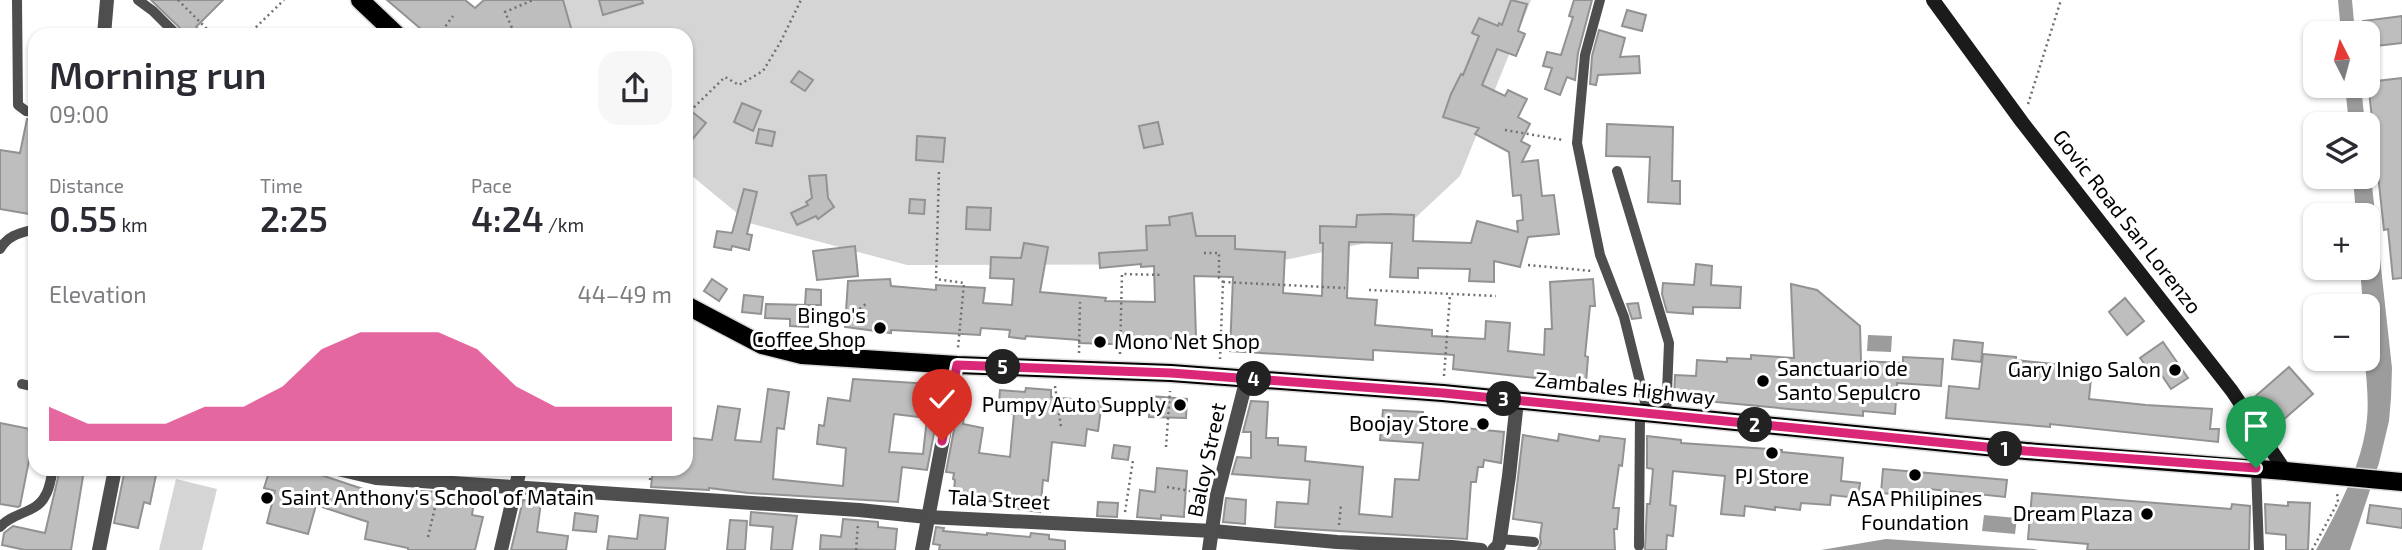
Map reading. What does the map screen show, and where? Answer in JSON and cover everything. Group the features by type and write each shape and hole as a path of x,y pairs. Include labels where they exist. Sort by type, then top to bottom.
{"main road":[{"path":"360,0 390,28"},
{"name":"Govic Road San Lorenzo","path":"1933,0 2022,122 2232,391 2285,471"},
{"name":"Zambales Highway","path":"693,309 762,345 802,355 957,365 1171,373 1443,393 2026,451 2396,481"}],"street":[{"path":"105,28 107,0"},
{"path":"922,550 957,365"},
{"name":"Baloy Street","path":"1209,550 1217,495 1247,379"},
{"path":"1497,544 1517,401"},
{"path":"99,550 115,476"},
{"name":"Tala Street","path":"368,476 927,517 1213,531 1337,542 1481,550"},
{"path":"500,550 519,476"}],"lane":[{"path":"17,0 18,105 28,111"},
{"path":"138,0 170,28"},
{"path":"1600,0 1584,55 1577,143 1583,181 1605,273 1624,317 1644,414 1639,546"},
{"path":"1617,171 1669,343 1666,416"},
{"path":"0,249 5,240 28,231"},
{"path":"22,384 28,385"},
{"path":"2256,468 2259,550"},
{"path":"0,527 15,514 32,510 40,503 46,495 51,476"},
{"path":"1497,544 1534,542"}],"path":[{"path":"178,0 206,28"},
{"path":"255,28 284,0"},
{"path":"512,28 505,12 533,0"},
{"path":"693,108 725,77 740,85 763,71 780,43 800,0"},
{"path":"2022,122 2061,0"},
{"path":"444,28 453,16"},
{"path":"1505,130 1577,143"},
{"path":"939,172 936,279 964,283 957,365"},
{"path":"1205,253 1219,253 1219,278 1223,282 1345,288"},
{"path":"1528,265 1605,273"},
{"path":"1119,371 1122,274 1164,275"},
{"path":"1219,376 1223,282"},
{"path":"1369,290 1496,296"},
{"path":"1443,393 1450,295"},
{"path":"1079,370 1080,302"},
{"path":"802,355 867,303"},
{"path":"1052,369 1061,427"},
{"path":"1166,447 1171,373"},
{"path":"1118,528 1124,514 1133,460"},
{"path":"2312,550 2338,502 2336,475"},
{"path":"428,537 441,482"},
{"path":"1167,487 1217,495"},
{"path":"1337,542 1340,504"},
{"path":"856,550 859,510"}],"shaded area":[{"path":"513,0 1531,0 1460,176 1395,237 1265,264 907,265 749,223 693,177 693,28 538,28"},
{"path":"2338,0 2352,0 2354,21 2340,21"},
{"path":"2346,98 2362,98 2364,112 2348,112"},
{"path":"2354,189 2372,189 2374,203 2355,203"},
{"path":"2380,258 2392,368 2389,421 2379,463 2350,550 2316,550 2355,470 2365,436 2368,396 2366,371 2380,371 2380,294 2362,294 2361,280 2380,280"},
{"path":"1868,335 1892,336 1891,352 1867,351"},
{"path":"176,479 217,489 202,550 159,550"},
{"path":"1984,515 2017,518 2015,534 1982,531"},
{"path":"1886,539 2034,549 2038,550 1821,550"}],"building":[{"path":"151,0 223,0 197,28 180,28"},
{"path":"387,0 465,0 475,8 484,0 563,0 571,28 420,28"},
{"path":"599,0 642,0 643,3 603,15"},
{"path":"1511,0 1527,4 1518,31 1525,34 1516,56 1497,49 1482,85 1505,96 1508,90 1527,99 1518,117 1530,124 1521,141 1530,146 1522,162 1538,160 1542,196 1554,195 1559,234 1528,237 1520,267 1494,261 1494,282 1469,281 1470,269 1418,268 1418,278 1390,277 1392,243 1349,242 1347,298 1377,300 1375,325 1432,330 1432,336 1485,339 1486,321 1510,323 1508,351 1544,355 1545,329 1552,329 1550,282 1593,279 1595,306 1590,306 1585,356 1588,357 1586,383 1564,382 1565,378 1535,378 1453,369 1454,355 1373,350 1373,360 1230,351 1233,277 1194,276 1196,337 1143,340 1142,345 1079,343 1079,340 1026,336 1025,339 1009,337 1010,330 981,328 980,335 891,330 891,333 845,327 848,281 890,279 891,286 936,290 936,285 985,288 983,303 1012,305 1014,279 990,278 991,257 1021,258 1024,243 1048,247 1040,292 1106,298 1105,301 1155,302 1154,266 1141,267 1141,264 1100,268 1099,253 1147,250 1146,226 1170,225 1169,217 1192,213 1196,236 1235,236 1235,249 1285,252 1283,293 1322,296 1323,243 1320,243 1320,226 1356,227 1357,215 1387,214 1414,215 1413,241 1471,243 1477,221 1518,232 1517,221 1523,220 1521,195 1513,196 1509,152 1475,134 1479,128 1443,117 1479,36 1472,33 1479,18 1498,26 1499,23 1502,25"},
{"path":"1574,0 1592,0 1578,53 1575,80 1567,77 1560,95 1545,89 1552,68 1543,66 1547,52 1561,55 1573,17 1569,16"},
{"path":"1627,10 1646,15 1642,31 1622,26"},
{"path":"2402,16 2402,43 2380,46 2380,21 2363,21"},
{"path":"1599,30 1625,38 1620,57 1639,56 1640,73 1598,75 1596,85 1590,84 1592,56"},
{"path":"799,71 813,80 805,91 791,82"},
{"path":"2402,78 2402,278 2393,279 2388,229 2384,230 2380,189 2380,112 2371,112 2370,98 2380,98 2380,81"},
{"path":"742,103 761,111 753,131 734,122"},
{"path":"693,113 706,123 693,139"},
{"path":"28,119 28,214 0,209 0,150 20,153"},
{"path":"1158,122 1163,144 1144,148 1139,126"},
{"path":"1607,124 1673,127 1672,181 1680,181 1680,204 1648,202 1650,157 1606,156"},
{"path":"759,129 775,132 772,146 756,143"},
{"path":"917,136 945,138 943,162 916,160"},
{"path":"826,175 828,198 834,207 818,219 816,216 797,225 791,213 808,205 806,202 812,198 809,176"},
{"path":"744,189 757,192 747,234 752,235 749,250 732,246 731,250 714,247 717,231 732,233"},
{"path":"910,199 925,200 924,214 909,213"},
{"path":"967,207 991,208 990,230 966,229"},
{"path":"855,246 858,276 817,280 813,251"},
{"path":"1696,264 1712,266 1711,285 1741,287 1740,308 1693,307 1693,314 1667,312 1662,294 1663,283 1694,285"},
{"path":"712,279 727,289 719,301 704,291"},
{"path":"1791,284 1817,290 1860,326 1861,361 1903,363 1903,357 1943,359 1941,386 1897,383 1895,414 1863,411 1863,416 1674,398 1675,375 1696,376 1697,360 1727,362 1727,358 1751,359 1751,355 1794,358"},
{"path":"806,289 821,290 821,305 805,305"},
{"path":"744,295 763,297 761,314 742,312"},
{"path":"2125,298 2144,321 2127,335 2109,312"},
{"path":"1638,303 1641,318 1632,319 1627,304"},
{"path":"766,304 808,305 808,327 790,326 790,319 765,318"},
{"path":"1954,340 1983,343 1981,362 1952,359"},
{"path":"2163,342 2188,378 2171,389 2156,367 2150,371 2140,358"},
{"path":"1983,354 2092,368 2089,399 2212,409 2210,429 2219,429 2218,442 2050,424 2050,427 1946,418 1949,386 1979,389"},
{"path":"2289,367 2313,394 2275,427 2251,400"},
{"path":"853,379 931,384 932,380 944,381 927,470 902,467 898,502 748,493 709,488 651,487 652,476 693,476 693,438 712,440 718,406 740,409 735,440 761,442 768,389 789,392 784,429 777,428 773,479 843,486 846,448 817,444 819,425 824,426 828,398 850,401","holes":["894,414 927,418 923,454 889,452"]},
{"path":"1026,388 1051,390 1051,397 1102,402 1098,431 1087,429 1085,446 1052,442 1048,481 1043,480 1040,512 1018,509 1018,504 987,501 986,508 970,507 971,503 953,501 954,473 946,472 960,398 966,399 963,424 983,428 979,453 1010,457 1014,414 998,413 1000,390 1025,392"},
{"path":"1150,396 1187,399 1186,418 1149,417"},
{"path":"1251,401 1268,402 1266,438 1278,438 1278,445 1306,447 1305,461 1363,467 1359,514 1392,517 1395,479 1419,480 1423,443 1380,440 1383,410 1423,412 1422,428 1455,432 1455,427 1504,432 1501,463 1484,460 1483,467 1478,467 1476,482 1471,482 1467,539 1275,527 1277,502 1308,504 1310,480 1232,474 1237,457 1251,458 1251,432 1243,432"},
{"path":"0,423 28,429 28,465 20,506 0,504"},
{"path":"1559,434 1599,441 1600,436 1625,439 1613,508 1619,508 1617,529 1614,529 1615,550 1538,550 1542,523 1513,519 1523,435 1558,441"},
{"path":"1647,436 1681,440 1681,443 1782,450 1843,458 1841,481 1860,483 1858,498 1831,495 1830,505 1801,503 1800,510 1745,506 1744,516 1721,514 1725,476 1673,471 1670,505 1676,506 1673,536 1667,535 1666,550 1645,550 1647,504 1650,504 1653,469 1647,468"},
{"path":"1114,445 1130,447 1128,460 1112,458"},
{"path":"1157,468 1187,471 1184,517 1137,517 1140,490 1155,492"},
{"path":"1883,469 2007,480 2005,497 1929,489 1928,497 1881,493"},
{"path":"58,476 83,476 71,550 25,550 2,545 4,533 13,526 45,533"},
{"path":"124,476 156,476 150,504 144,502 138,528 114,523"},
{"path":"268,476 324,476 363,489 362,494 401,501 403,493 419,496 420,491 457,493 456,498 474,501 472,515 483,517 475,550 408,550 365,539 368,522 316,505 308,534 267,523 275,491 264,488"},
{"path":"2032,493 2231,509 2232,504 2250,506 2249,550 2087,550 2088,544 2028,539"},
{"path":"1226,498 1246,500 1245,524 1223,522"},
{"path":"523,500 541,502 537,532 568,536 566,550 511,550"},
{"path":"1098,502 1118,503 1117,517 1097,516"},
{"path":"2288,502 2310,503 2308,550 2286,550 2286,535 2266,533 2265,504 2288,506"},
{"path":"2370,505 2402,509 2402,528 2367,523"},
{"path":"751,512 797,516 792,550 771,550 773,527 750,525"},
{"path":"575,513 598,516 596,532 573,530"},
{"path":"640,515 668,518 665,550 607,550 609,536 637,539"},
{"path":"843,519 878,522 878,527 897,529 895,550 820,549 821,535 841,537"},
{"path":"730,520 747,521 745,550 727,550"},
{"path":"936,527 944,528 943,531 987,535 1049,535 1049,539 1065,541 1065,550 939,550 940,545 933,544"}],"place":[{"name":"Bingo's Coffee Shop","path":"880,328"},
{"name":"Mono Net Shop","path":"1100,342"},
{"name":"Gary Inigo Salon","path":"2175,370"},
{"name":"Sanctuario de Santo Sepulcro","path":"1763,381"},
{"name":"Pumpy Auto Supply","path":"1180,405"},
{"name":"Boojay Store","path":"1483,424"},
{"name":"PJ Store","path":"1772,453"},
{"name":"ASA Philipines Foundation","path":"1915,475"},
{"name":"Saint Anthony's School of Matain","path":"267,498"},
{"name":"Dream Plaza","path":"2147,514"}],"route":[{"path":"942,441 957,365 1171,373 1443,393 2026,451 2256,468"}]}
